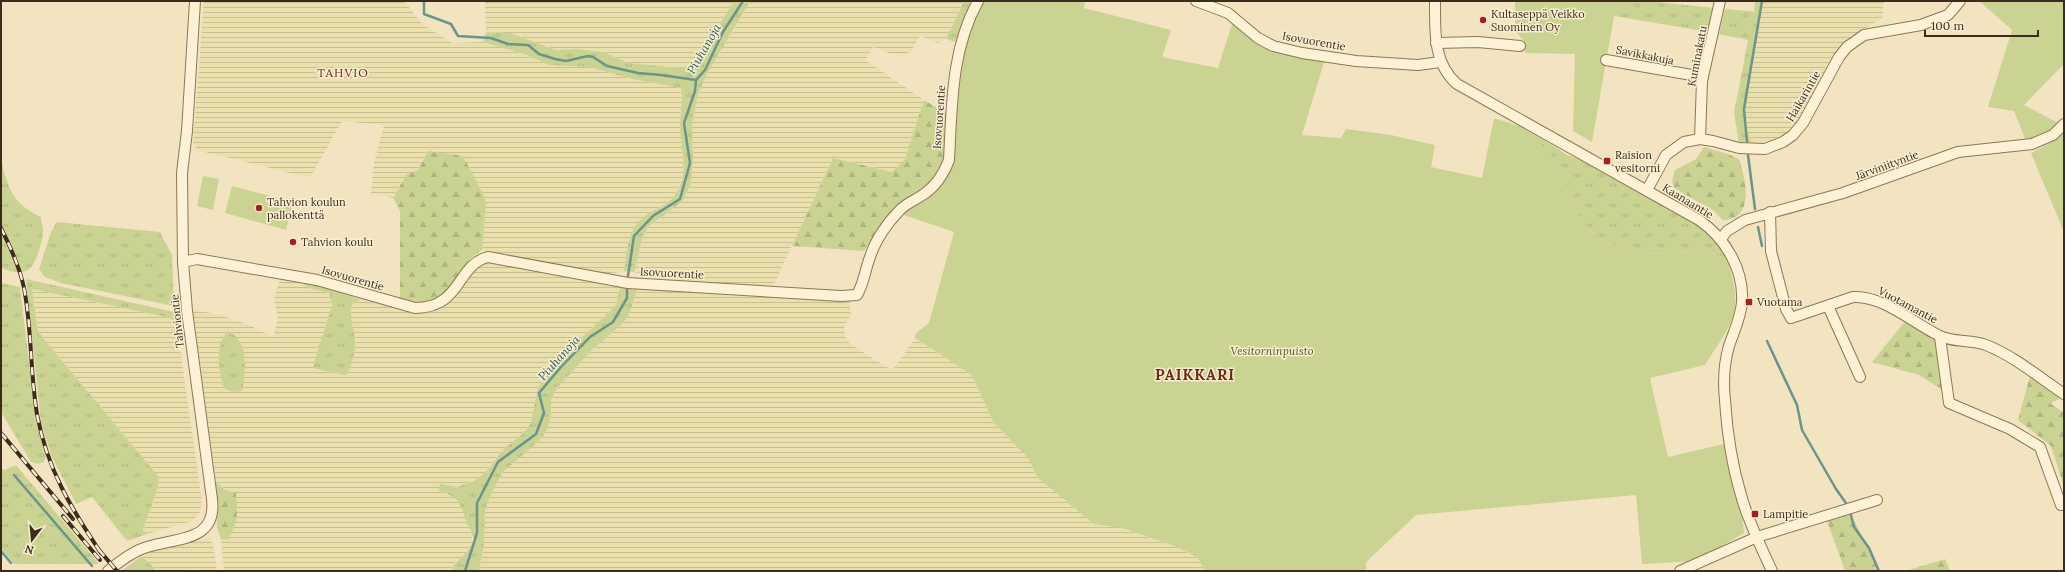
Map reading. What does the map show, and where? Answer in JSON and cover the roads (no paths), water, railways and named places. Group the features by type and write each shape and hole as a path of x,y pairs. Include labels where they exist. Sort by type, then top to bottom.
{"street":[{"name":"Tahviontie","path":"108,571 129,555 146,547 192,535 203,530 209,525 212,513 212,499 187,312 183,262 182,173 187,131 195,1"},
{"name":"Isovuorentie","path":"183,262 197,259 295,276 415,308 428,308 438,305 448,298 480,259 488,257 628,282 842,296 857,294 865,277 870,257 888,224 903,206 925,194 946,168 949,160 956,58 966,28 978,1"},
{"name":"Isovuorentie","path":"1196,1 1228,13 1258,38 1273,46 1302,53 1356,61 1418,65 1440,62"},
{"name":"Kaanaantie","path":"1435,1 1436,42 1440,62 1449,77 1468,92 1699,220 1711,228 1721,239 1734,262 1742,301 1724,367 1725,401 1741,495 1772,571"},
{"name":"Kuminakatu","path":"1700,139 1703,77 1720,1"},
{"name":"Haikarintie","path":"1647,190 1666,155 1684,142 1700,139 1750,148 1765,148 1782,142 1793,135 1803,123 1839,57 1847,47 1864,35 1921,25 1948,15 1960,1"},
{"path":"1436,42 1478,42 1520,46"},
{"name":"Savikkakuja","path":"1606,60 1703,77"},
{"name":"Järviniityntie","path":"1721,239 1727,231 1745,220 1844,193 1958,152 2032,144 2046,139 2064,124"},
{"name":"Vuotamantie","path":"1770,212 1771,251 1786,309 1791,318 1853,297 1863,296 1875,300 1940,336 1949,404 2010,429 2040,447 2061,505 2064,505"},
{"path":"1828,306 1860,377"},
{"path":"1940,336 1984,344 2001,352 2064,394"},
{"path":"1680,571 1757,537 1877,500"}],"waterway":[{"path":"424,1 424,14 451,24 458,36 491,38 508,44 528,45 539,54 555,59 566,61 588,56 593,57 607,66 638,73 696,80"},
{"name":"Piuhanoja","path":"628,276 634,236 653,216 680,199 690,163 684,123 695,91 696,80 705,70 723,32 743,1"},
{"path":"1747,142 1744,109 1762,1"},
{"path":"1748,155 1755,209"},
{"path":"1758,227 1762,246"},
{"name":"Piuhanoja","path":"465,571 477,533 477,503 498,462 536,434 544,413 539,393 561,367 590,337 613,322 627,298 627,289"},
{"path":"1767,341 1797,405 1802,430 1836,489 1848,506"},
{"path":"14,475 92,566"},
{"path":"1850,511 1854,527 1869,548 1879,571"},
{"path":"1,551 11,563"}],"railway":[{"path":"1,228 17,265 27,303 33,382 41,434 54,470 70,504 101,553"},
{"path":"1,433 73,519"},
{"path":"63,516 100,560"},
{"path":"99,550 117,571"}],"place":[{"name":"Kultaseppä Veikko Suominen Oy","path":"1483,20"},
{"name":"Raision vesitorni","path":"1607,161"},
{"name":"Tahvion koulun pallokenttä","path":"259,208"},
{"name":"Tahvion koulu","path":"293,242"},
{"name":"Vuotama","path":"1749,302"},
{"name":"Lampitie","path":"1755,514"}],"district":[{"name":"TAHVIO","path":"343,73"},
{"name":"PAIKKARI","path":"1195,375"}],"park label":[{"name":"Vesitorninpuisto","path":"1272,351"}]}
